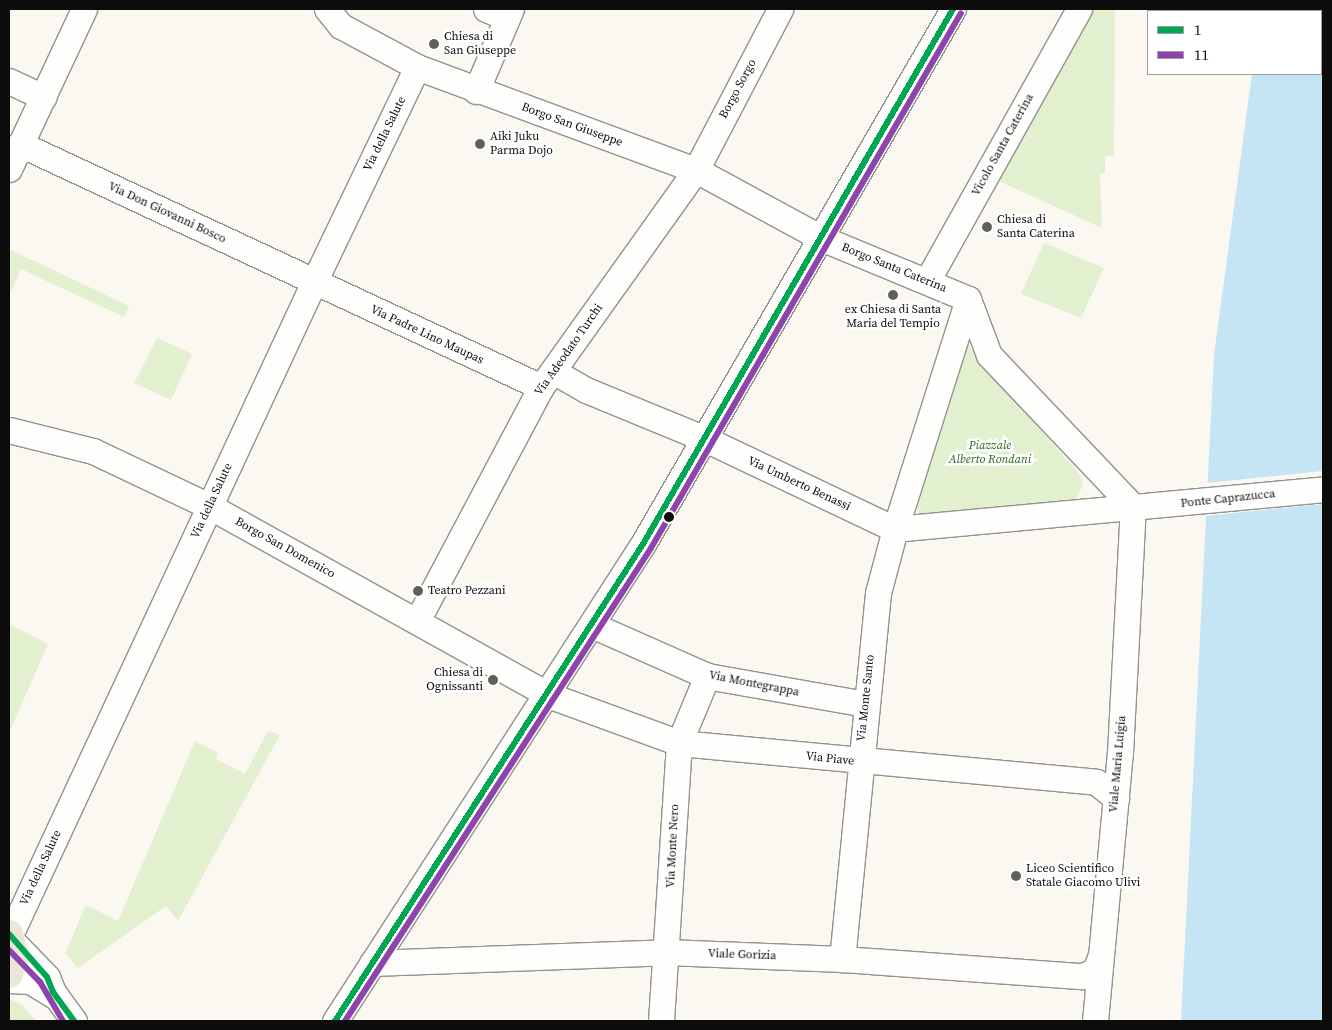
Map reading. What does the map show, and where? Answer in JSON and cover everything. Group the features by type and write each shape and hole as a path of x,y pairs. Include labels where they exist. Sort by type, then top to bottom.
{"main road":[{"path":"9,974 15,957 10,937"}],"street":[{"path":"9,169 84,9"},
{"name":"Borgo San Giuseppe","path":"326,9 341,26 418,67 476,91 696,170 821,238"},
{"name":"Borgo Sorgo","path":"696,170 780,9"},
{"path":"335,1021 592,625 821,238 953,9"},
{"name":"Vicolo Santa Caterina","path":"926,282 1080,9"},
{"path":"476,91 501,12"},
{"name":"Via della Salute","path":"10,937 314,282 418,67"},
{"path":"9,81 42,97"},
{"name":"Via Don Giovanni Bosco","path":"20,144 314,282"},
{"name":"Via Adeodato Turchi","path":"417,621 547,379 696,170"},
{"name":"Borgo Santa Caterina","path":"821,238 968,299"},
{"name":"Via Padre Lino Maupas","path":"314,282 547,379 586,390 703,438"},
{"path":"968,299 989,355 1133,507"},
{"path":"968,299 895,529 1133,507"},
{"name":"Borgo San Domenico","path":"9,430 93,451 209,506 548,695"},
{"name":"Via Umberto Benassi","path":"703,438 895,529"},
{"name":"Ponte Caprazucca","path":"1133,507 1323,489"},
{"name":"Viale Maria Luigia","path":"1095,1021 1116,798 1133,507"},
{"name":"Via Monte Santo","path":"842,959 865,704 878,593 895,529"},
{"name":"Via Montegrappa","path":"592,625 707,676 865,704"},
{"name":"Via Monte Nero","path":"661,1021 679,743 707,676"},
{"name":"Via Piave","path":"548,695 679,743 860,762 1096,782 1116,798"},
{"path":"10,937 46,977 74,1021"},
{"name":"Viale Gorizia","path":"372,963 666,952 842,959 1082,976 1098,968 1100,957"},
{"path":"9,980 30,981 57,997"}],"green space":[{"path":"1087,9 1115,10 1114,156 1105,156 1105,173 1100,174 1102,228 994,179"},
{"path":"1044,243 1104,268 1081,318 1021,294"},
{"path":"9,249 129,306 124,317 21,269 9,295"},
{"path":"157,338 192,354 171,400 134,383"},
{"name":"Piazzale Alberto Rondani","path":"968,345 1080,475 1083,485 1076,499 919,515 916,505 963,350"},
{"path":"9,624 48,644 9,733"},
{"path":"268,731 280,735 178,921 166,906 78,968 65,953 86,905 118,921 195,741 218,753 216,759 245,774"},
{"path":"9,999 22,1005 35,1020 9,1021"}],"water":[{"path":"1323,9 1323,1021 1181,1021 1214,355 1252,75 1322,75 1322,10 1259,10"}],"pier":[{"path":"1323,471 1323,504 1204,516 1206,483"}],"transit line":[{"name":"1","path":"335,1021 643,544 953,9"},
{"name":"11","path":"345,1021 651,548 961,13"},
{"name":"1","path":"9,934 47,977 53,992 74,1021"},
{"name":"11","path":"9,950 40,982 63,1021"}],"place":[{"name":"Chiesa di San Giuseppe","path":"434,44"},
{"name":"Aiki Juku Parma Dojo","path":"480,144"},
{"name":"Chiesa di Santa Caterina","path":"987,227"},
{"name":"ex Chiesa di Santa Maria del Tempio","path":"893,295"},
{"name":"Teatro Pezzani","path":"418,591"},
{"name":"Chiesa di Ognissanti","path":"493,680"},
{"name":"Liceo Scientifico Statale Giacomo Ulivi","path":"1016,876"}]}
